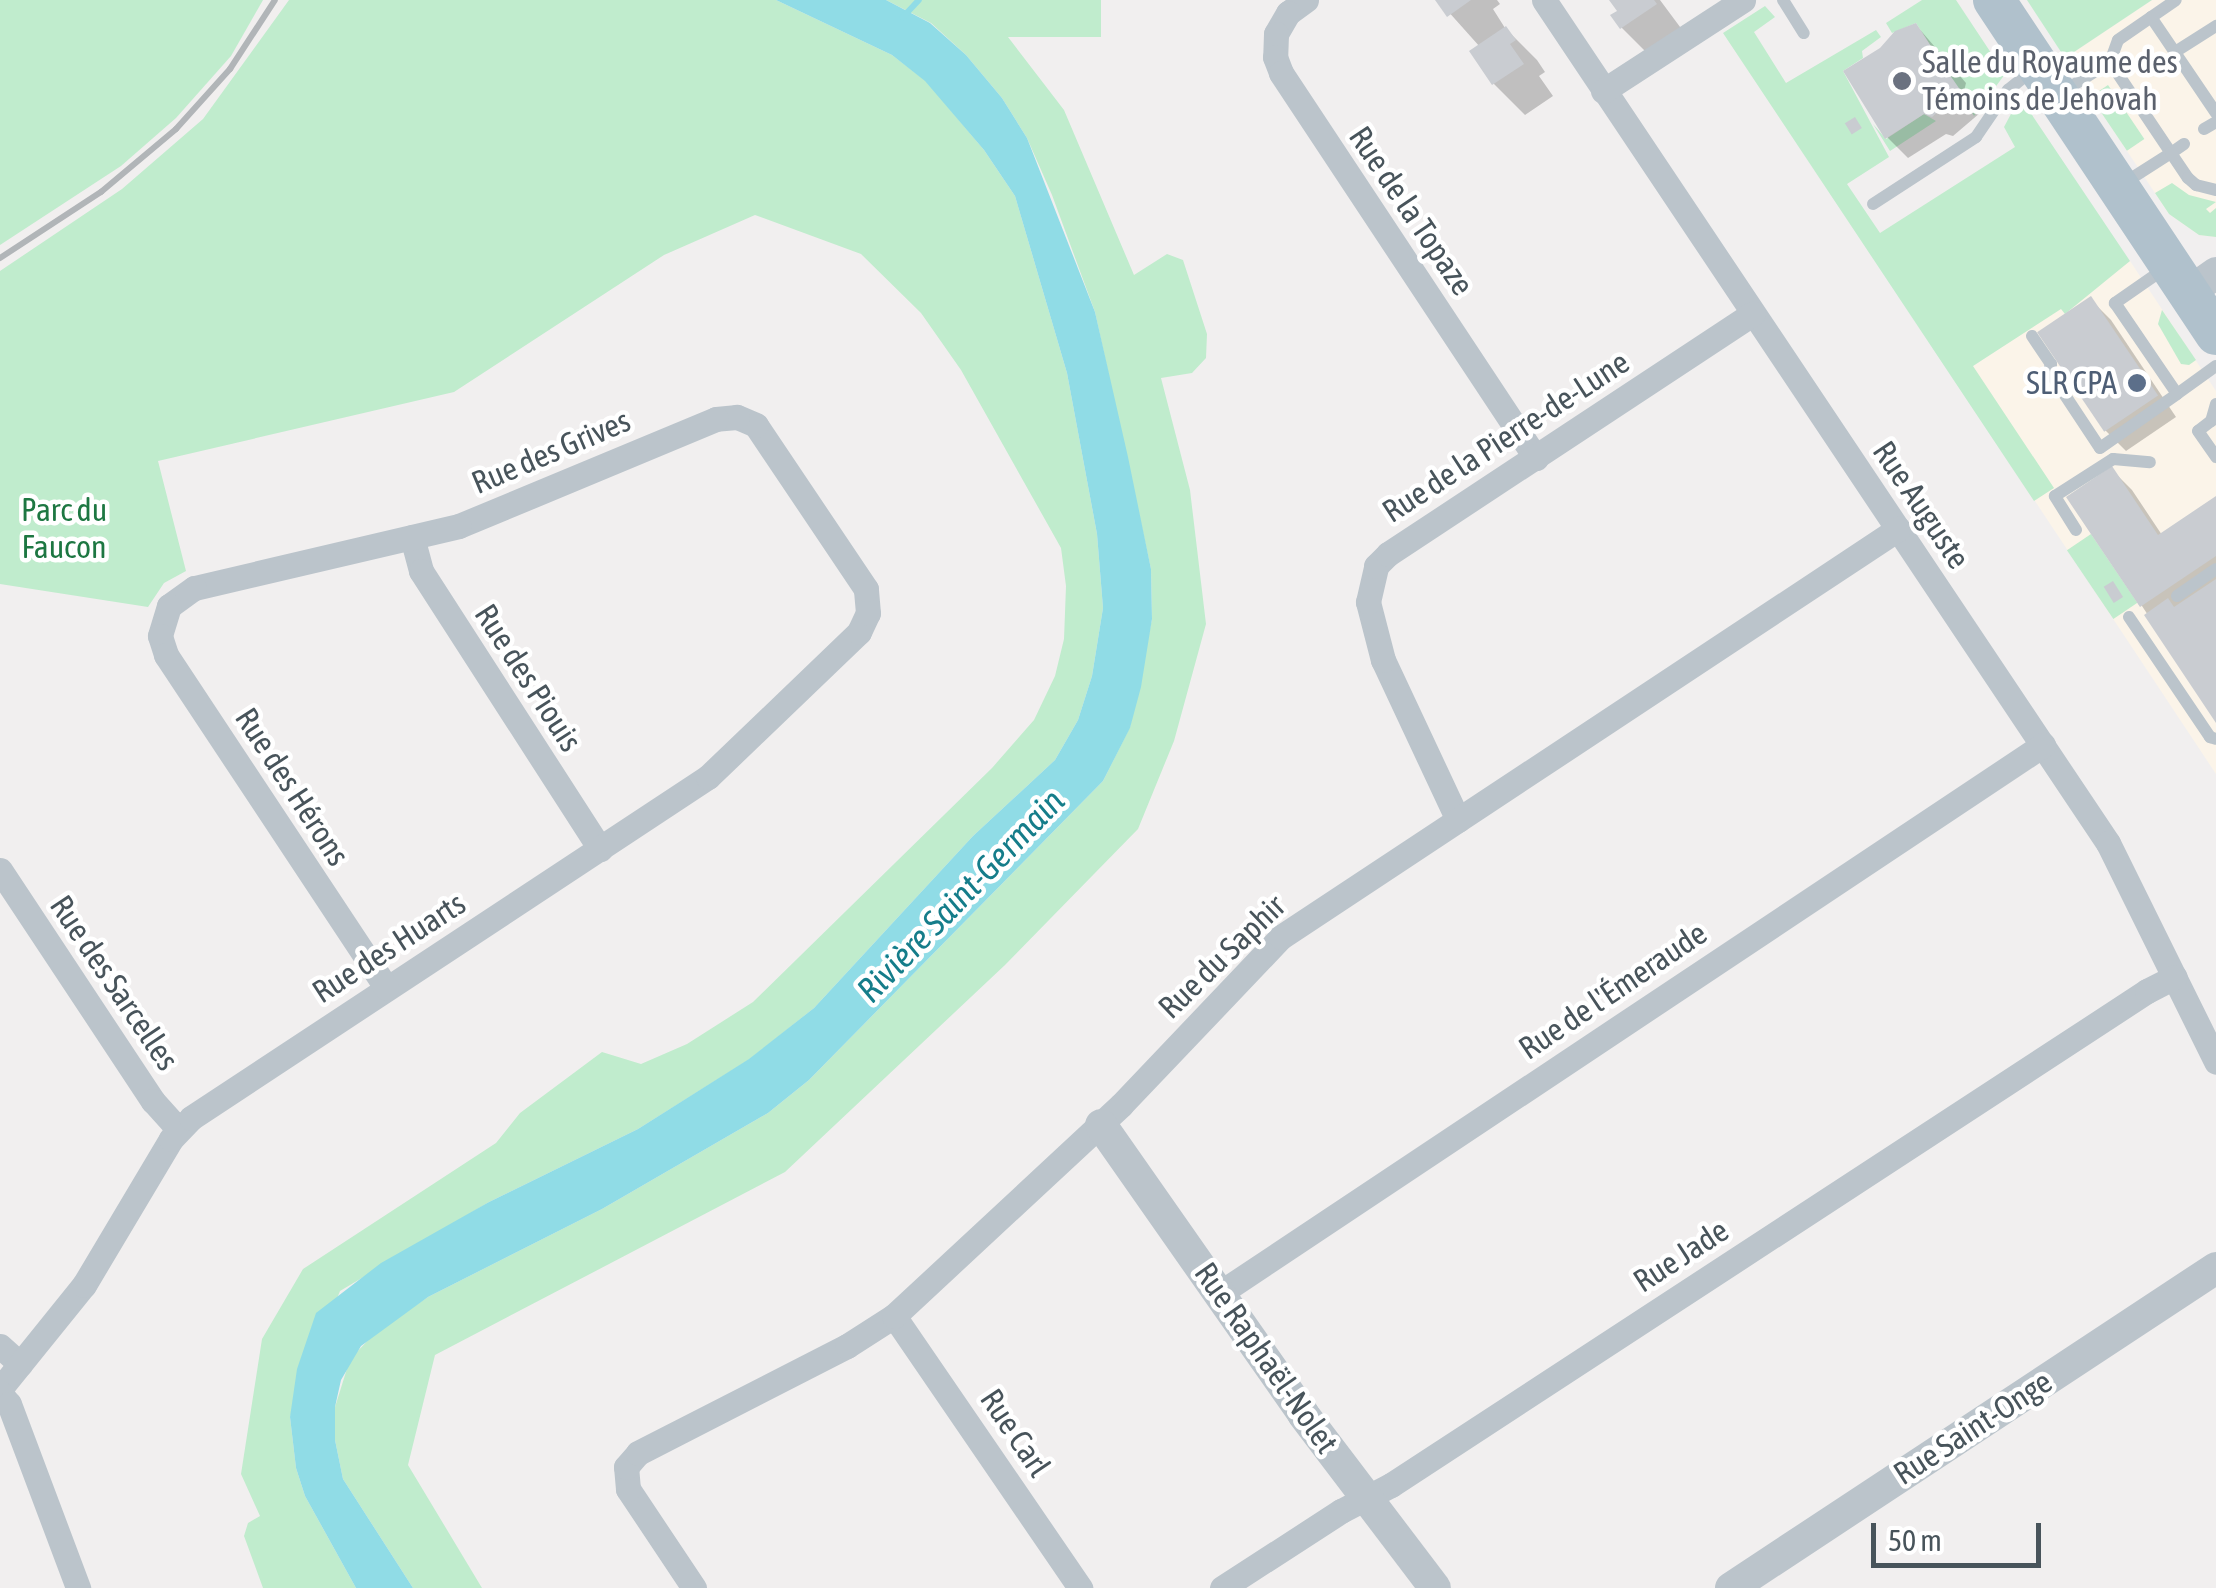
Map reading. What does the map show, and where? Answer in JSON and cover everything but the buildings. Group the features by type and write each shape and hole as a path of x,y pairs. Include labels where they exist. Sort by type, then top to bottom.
{"main road":[{"path":"1994,0 2118,187 2192,277 2216,334"}],"street":[{"name":"Rue de la Topaze","path":"1306,0 1288,13 1276,34 1275,57 1280,73 1536,458"},
{"name":"Rue Auguste","path":"1544,0 2124,868 2216,1062"},
{"path":"1603,91 1744,0"},
{"name":"Rue de la Pierre-de-Lune","path":"1458,820 1390,682 1368,602 1369,582 1388,554 1752,312"},
{"name":"Rue des Grives","path":"164,616 174,599 194,588 459,526 702,424 737,417 756,425 770,441 860,579 869,597 868,612"},
{"name":"Rue du Saphir","path":"694,1588 628,1489 626,1467 646,1448 847,1346 894,1316 1101,1125 1281,937 1898,529"},
{"name":"Rue des Piouis","path":"412,537 421,571 600,849"},
{"name":"Rue des Huarts","path":"0,1391 84,1286 178,1129 718,768 850,641 868,612"},
{"name":"Rue des Hérons","path":"164,616 160,636 166,654 386,988"},
{"name":"Rue de l'Émeraude","path":"1220,1293 2042,745"},
{"name":"Rue des Sarcelles","path":"0,870 154,1102 178,1129"},
{"name":"Rue Jade","path":"1222,1588 2150,989 2175,977"},
{"name":"Rue Raphaël-Nolet","path":"1101,1125 1303,1414 1436,1588"},
{"name":"Rue Saint-Onge","path":"1730,1588 2216,1268"},
{"name":"Rue Carl","path":"894,1316 1080,1588"},
{"path":"0,1346 20,1364"},
{"path":"0,1391 9,1404 78,1588"}],"lane":[{"path":"1783,0 1804,33"},
{"path":"2110,62 2118,40 2176,0"},
{"path":"2151,17 2216,113"},
{"path":"2175,52 2216,26"},
{"path":"1873,204 1976,137 2008,90 2110,62"},
{"path":"2110,62 2178,149 2192,182 2216,190"},
{"path":"2118,187 2178,149"},
{"path":"2177,394 2115,303 2192,277"},
{"path":"2032,336 2051,364 2049,372 2100,448 2216,366"},
{"path":"2216,404 2211,422 2198,431 2216,458"},
{"path":"2076,530 2055,496 2113,460 2150,462"},
{"path":"2177,596 2216,569"},
{"path":"2129,618 2210,738 2216,739"}],"shaded area":[{"path":"2152,0 2216,0 2216,237 2199,235 2169,214 2065,58"},
{"path":"2130,261 2216,391 2216,774 1954,379"}],"green space":[{"path":"0,0 263,0 231,56 176,118 121,166 0,245"},
{"name":"Parc du Faucon","path":"289,0 776,0 892,55 926,81 984,150 1015,196 1067,373 1097,534 1103,608 1092,676 1078,720 1055,760 973,836 814,1008 750,1059 638,1129 489,1202 340,1291 290,1417 296,1468 305,1496 356,1588 263,1588 244,1536 248,1523 260,1516 241,1474 262,1339 303,1269 496,1143 520,1113 602,1052 641,1064 687,1044 753,1002 992,768 1034,720 1055,676 1064,639 1066,586 1061,548 961,370 921,313 861,254 755,215 664,255 454,392 158,461 186,571 164,583 148,607 0,584 0,271 122,189 203,119"},
{"path":"886,0 1101,0 1101,37 1008,37 1064,110 1134,275 1167,254 1183,260 1207,334 1206,358 1192,373 1161,378 1190,490 1206,624 1174,741 1138,829 1005,965 785,1172 435,1355 408,1465 482,1588 413,1588 343,1479 335,1440 335,1407 350,1359 377,1331 428,1297 602,1209 768,1113 809,1080 1103,781 1130,727 1152,619 1151,569 1095,312 1052,195 1027,138 1002,98 966,55 931,23"},
{"path":"1922,0 1956,0 2005,74 1974,116 1945,68 1946,59 1932,48 1916,23 1892,33 1886,23"},
{"path":"2027,0 2152,0 2065,58"},
{"path":"1765,6 1775,17 1754,32 1786,83 1876,30 1881,37 1862,51 1863,58 1843,71 1889,157 1847,184 1880,233 2015,147 2004,127 2020,97 2130,261 2065,314 2061,309 1973,366 2054,488 2034,501 1723,33"},
{"path":"2108,85 2144,139 2127,151 2091,97"},
{"path":"1924,114 1936,121 1890,151 1873,124 1886,139"},
{"path":"2172,183 2189,195 2216,202 2206,209 2210,213 2216,208 2216,237 2199,235 2169,214 2155,193"},
{"path":"2162,310 2196,360 2189,365 2181,364 2158,324"},
{"path":"2091,534 2137,603 2113,619 2067,550"}],"water":[{"name":"Rivière Saint-Germain","path":"776,0 886,0 930,23 966,55 1002,98 1027,138 1095,312 1128,457 1151,569 1152,619 1141,687 1130,728 1103,781 809,1080 768,1113 602,1209 428,1297 361,1346 341,1380 335,1407 335,1440 343,1479 413,1588 356,1588 305,1496 296,1468 290,1417 297,1369 316,1313 381,1263 489,1202 638,1129 749,1059 814,1008 973,836 1055,760 1078,720 1092,676 1103,608 1097,534 1067,373 1015,196 984,150 925,81 892,55"}],"waterway":[{"path":"903,17 919,0"}],"railway":[{"path":"0,258 101,192 176,129 230,69 275,0"}],"place":[{"name":"Salle du Royaume des Témoins de Jehovah","path":"1902,81"},
{"name":"SLR CPA","path":"2137,383"}]}
